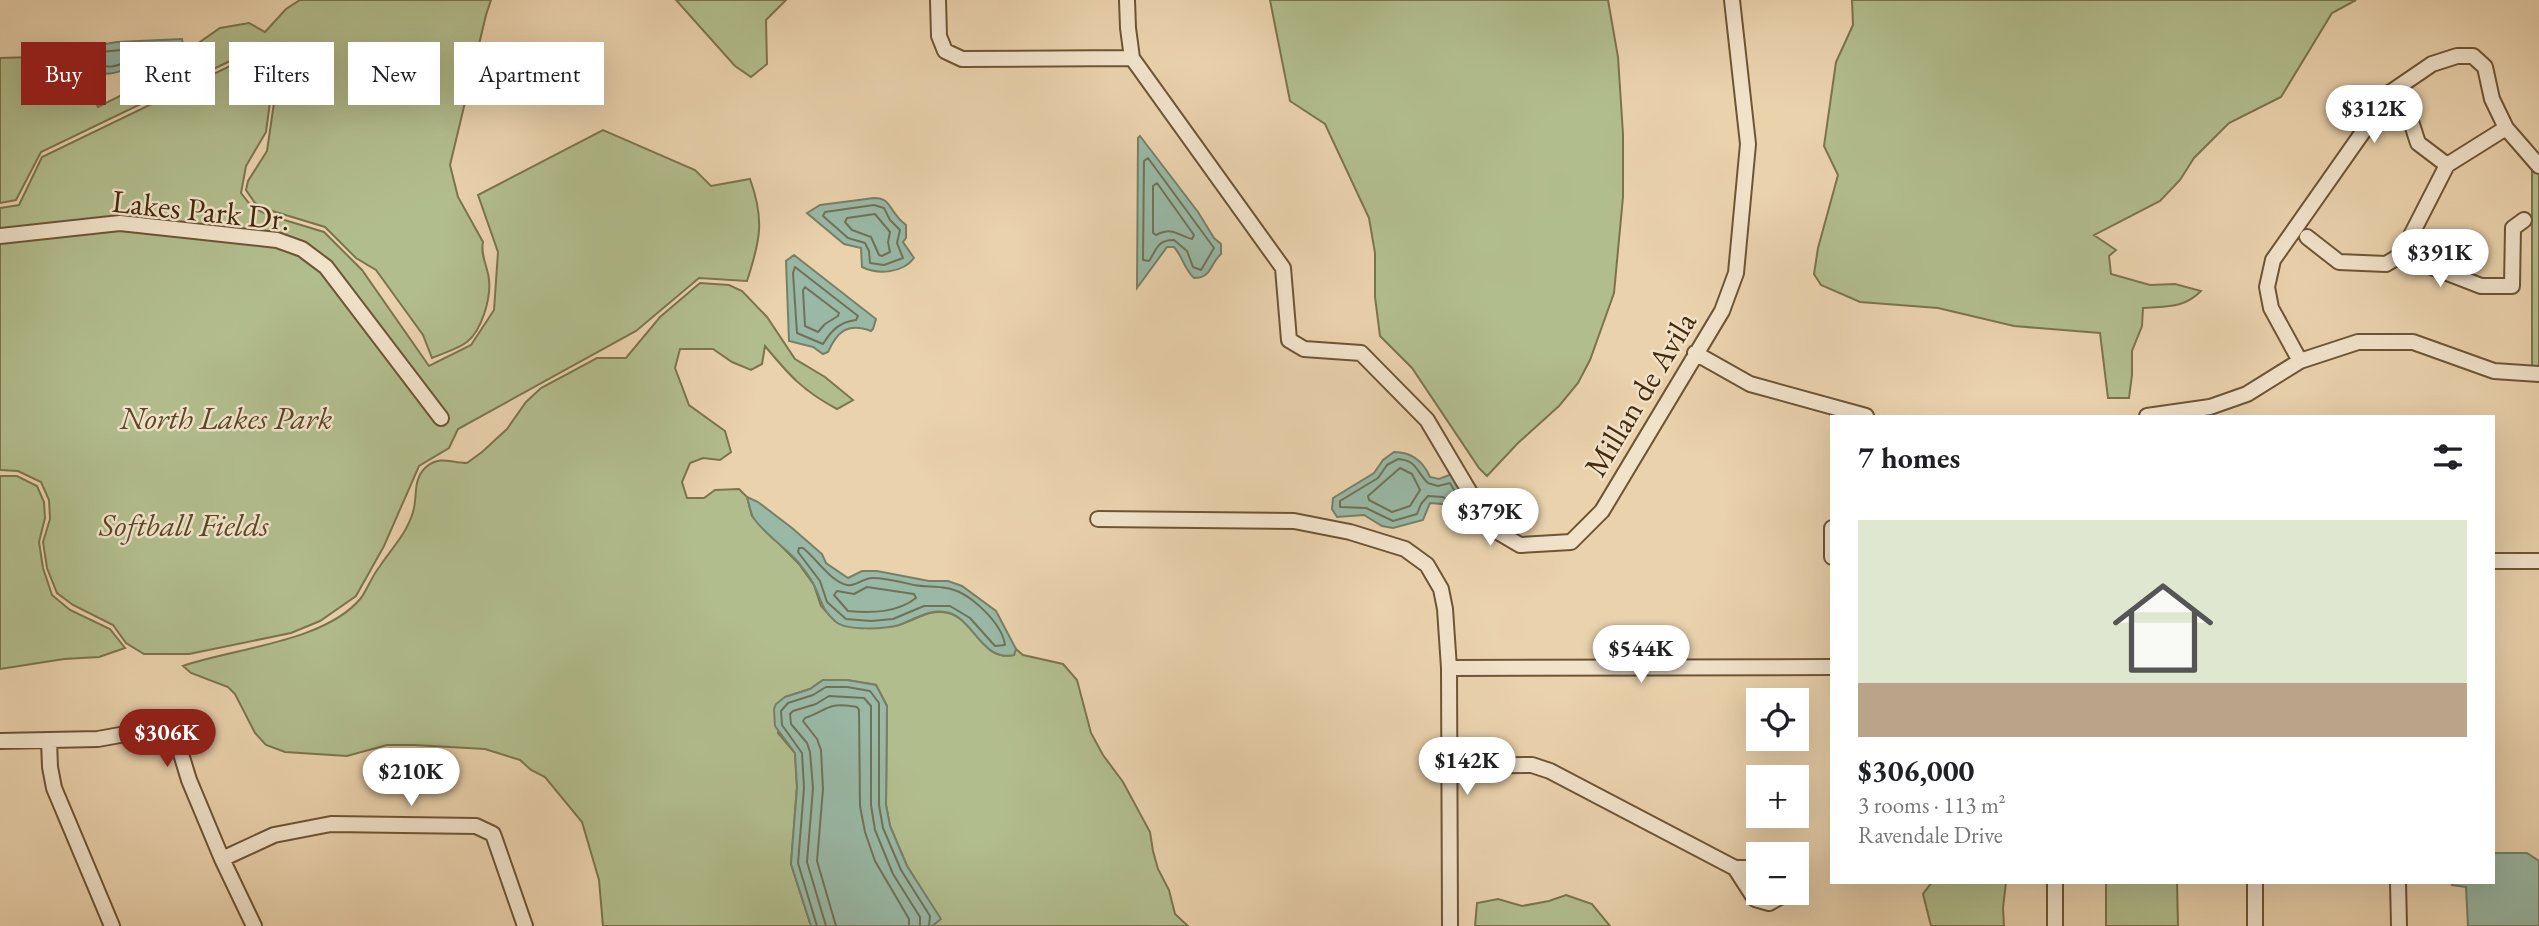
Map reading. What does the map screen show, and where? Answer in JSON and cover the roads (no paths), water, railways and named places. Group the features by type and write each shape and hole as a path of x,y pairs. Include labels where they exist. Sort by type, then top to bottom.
{"street":[{"path":"938,0 939,36 945,51 962,59 1132,58"},
{"name":"Millan de Avila","path":"1128,0 1132,58 1283,268 1289,340 1304,349 1361,353 1427,420 1491,528 1520,545 1571,541 1602,511 1722,311 1736,273 1748,144 1732,0"},
{"path":"2300,361 2271,308 2267,287 2273,260 2390,92 2432,64 2457,56 2473,56 2485,67 2492,99 2506,128 2539,166"},
{"path":"2400,103 2408,112 2418,143 2447,165"},
{"path":"2307,237 2339,262 2386,264 2401,255 2447,165 2506,128"},
{"path":"2401,255 2481,286 2512,286 2513,228 2524,220"},
{"name":"Lakes Park Dr.","path":"0,236 120,223 276,240 302,249 326,267 441,418"},
{"path":"2163,415 2211,412 2247,394 2300,361 2358,342 2413,342 2494,371 2539,374"},
{"path":"1695,354 1751,384 1857,415"},
{"path":"1098,519 1294,521 1350,531 1405,549 1427,565 1441,589 1449,668 1450,926"},
{"path":"2495,561 2539,561"},
{"path":"1449,668 1830,667"},
{"path":"0,741 99,739 153,729 169,733 178,744 189,780 254,926"},
{"path":"49,741 54,788 111,926"},
{"path":"1449,766 1532,765 1550,771 1735,868 1746,868"},
{"path":"222,859 274,835 331,824 476,826 493,834 525,926"},
{"path":"1735,868 1746,885"},
{"path":"2055,884 2055,926"},
{"path":"2255,884 2255,926"},
{"path":"2398,884 2399,926"}],"water":[{"path":"182,39 183,42 120,42 120,71 106,73 106,44 117,42"},
{"path":"1140,136 1221,244 1221,254 1204,276 1194,278 1174,247 1167,247 1137,288"},
{"path":"874,198 885,201 906,225 906,238 903,242 914,258 897,270 883,272 862,267 861,248 844,244 807,213 820,205"},
{"path":"794,255 876,319 873,329 849,328 839,334 828,352 823,354 813,347 789,341 786,261"},
{"path":"1394,452 1416,458 1430,477 1439,479 1452,474 1464,492 1465,512 1460,516 1442,504 1430,503 1423,520 1393,528 1382,526 1364,515 1337,517 1332,509 1333,498 1374,473 1383,460"},
{"path":"747,497 758,502 792,528 822,554 826,563 848,578 862,571 877,571 929,581 948,581 962,586 996,611 1016,649 1014,655 994,653 966,624 950,613 930,613 899,625 885,627 857,628 841,625 825,609 813,582 799,563 762,529 753,517"},
{"path":"823,680 847,680 876,685 887,706 886,805 890,826 907,866 941,919 932,926 811,926 791,864 797,787 795,753 775,726 774,709 785,697 810,689"},
{"path":"2495,853 2527,853 2539,861 2539,926 2468,926 2466,887 2452,885 2495,884"}],"park label":[{"name":"North Lakes Park","path":"226,418"},
{"name":"Softball Fields","path":"184,525"}]}
